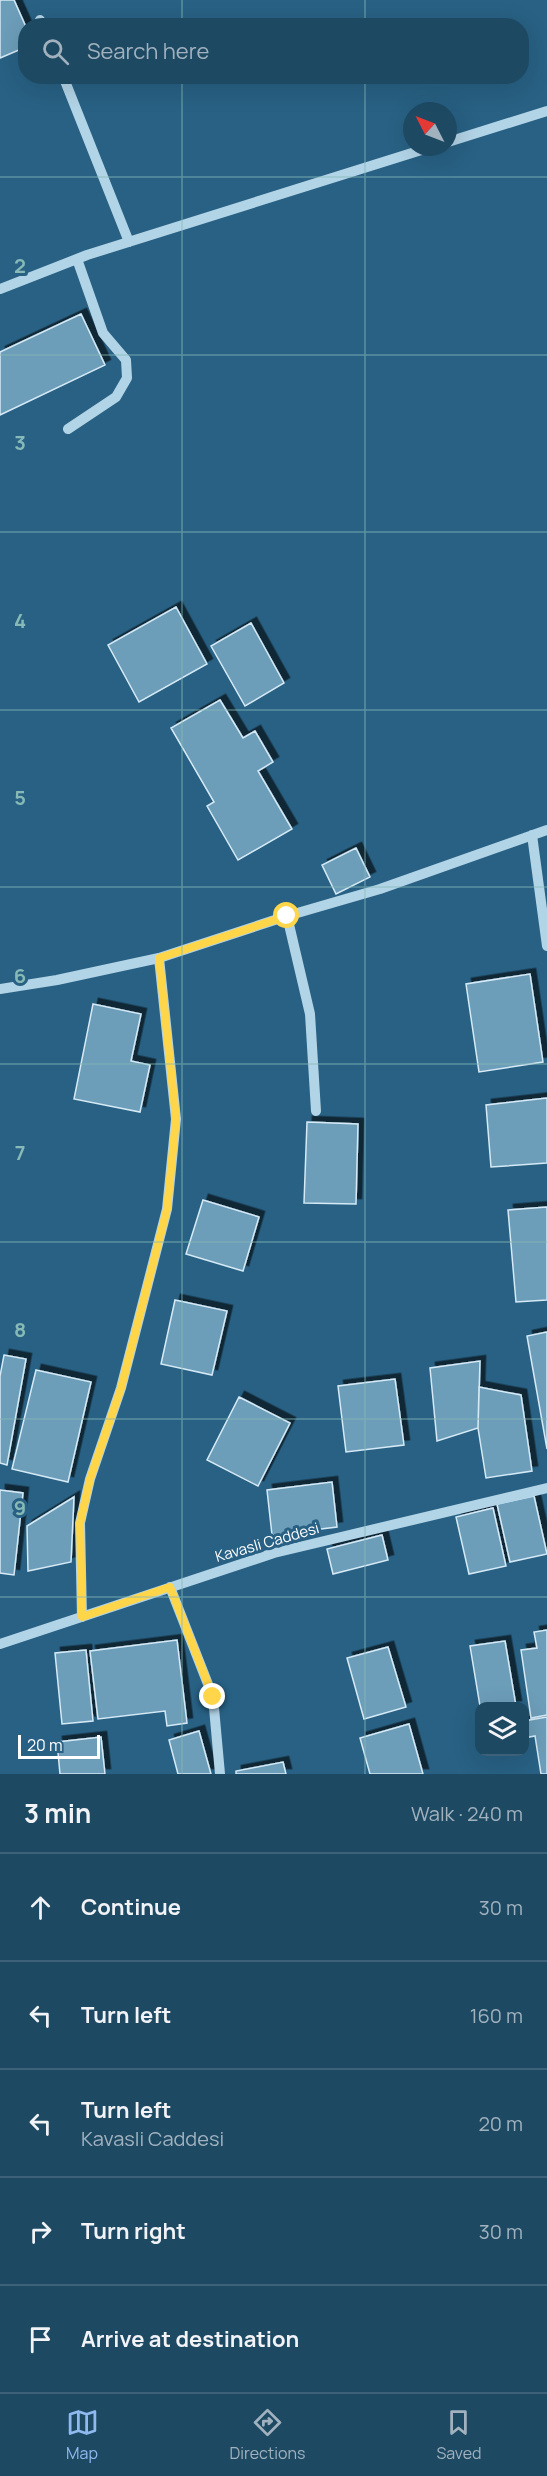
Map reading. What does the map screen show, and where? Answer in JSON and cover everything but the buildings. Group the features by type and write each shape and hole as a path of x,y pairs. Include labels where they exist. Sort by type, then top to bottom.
{"street":[{"path":"66,84 129,242"},
{"path":"457,139 547,111"},
{"path":"0,289 77,259 403,156"},
{"path":"68,429 116,397 127,378 126,360 103,333 77,259"},
{"path":"0,989 57,980 159,958 287,916 380,889 547,830"},
{"path":"532,835 547,946"},
{"path":"287,916 310,1014 316,1112"},
{"path":"82,1617 80,1523 90,1479 121,1388 167,1209 176,1119 159,958"},
{"name":"Kavasli Caddesi","path":"0,1644 274,1553 547,1488"},
{"path":"170,1587 213,1697 220,1774"}],"route":[{"path":"213,1697 170,1587 82,1617 80,1523 90,1479 121,1388 167,1209 176,1119 159,958 287,916"}]}
